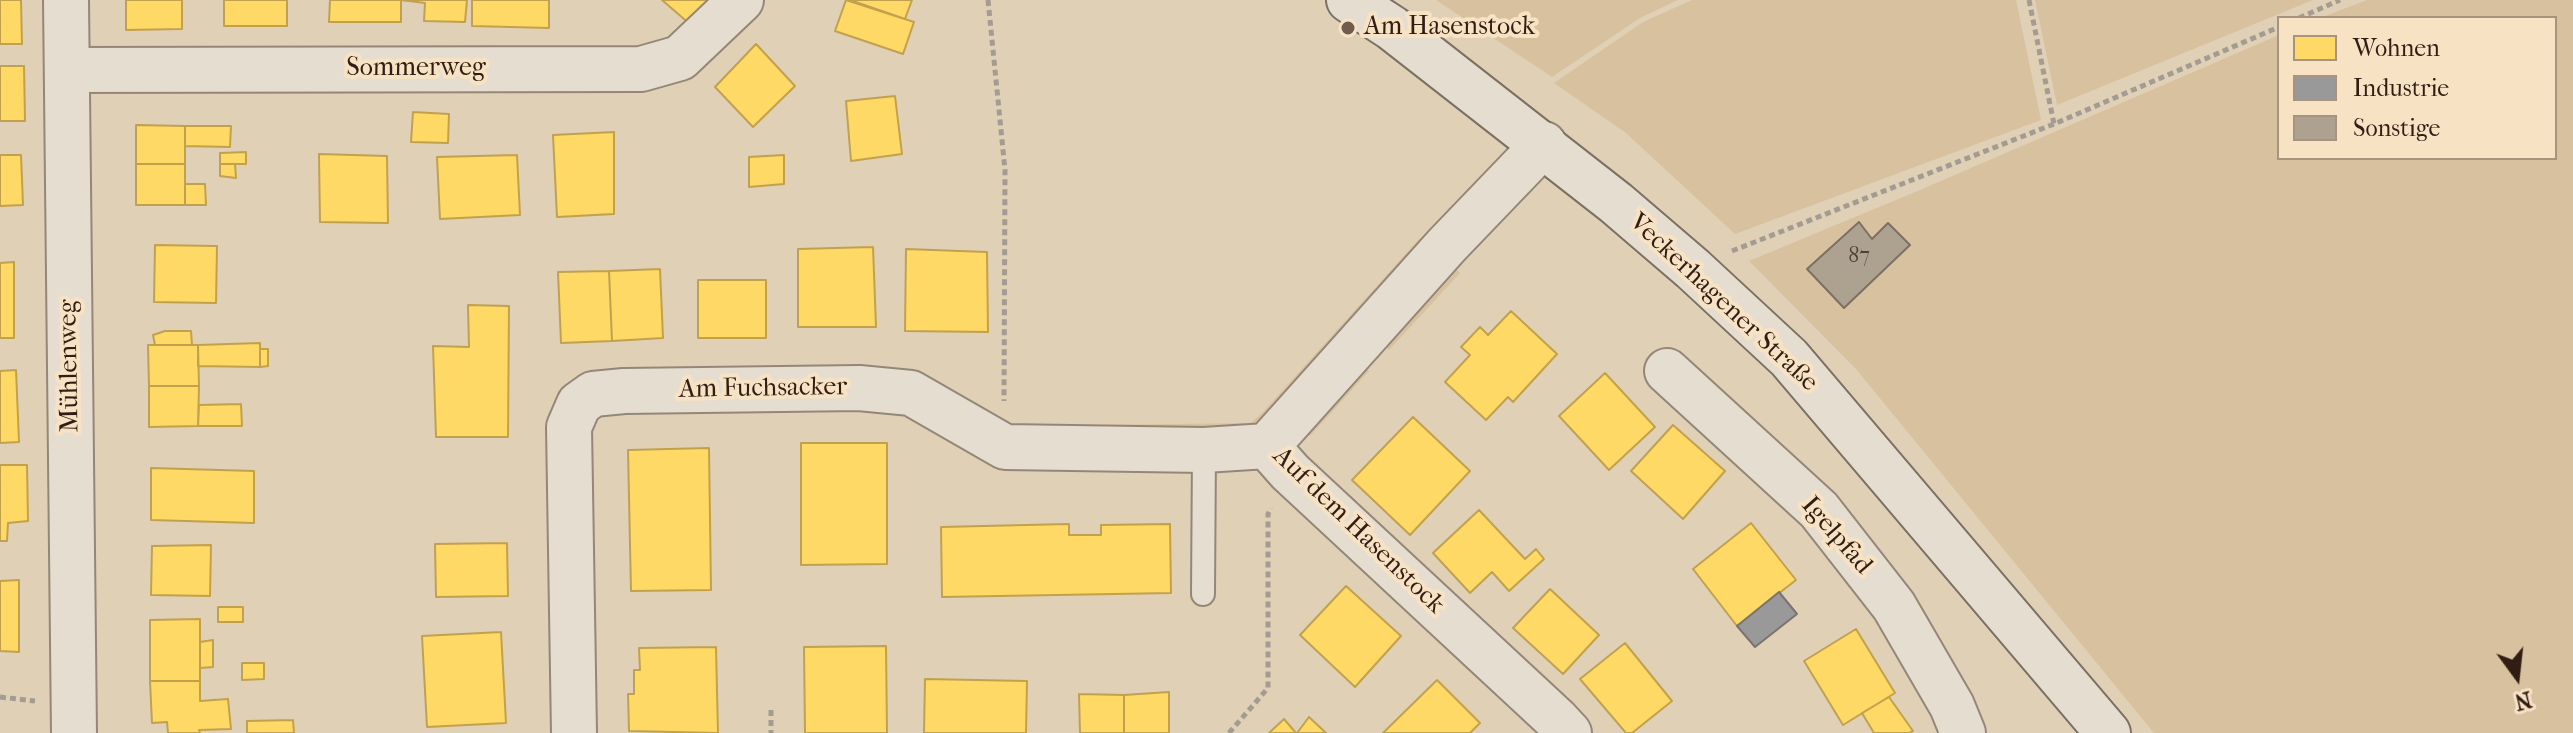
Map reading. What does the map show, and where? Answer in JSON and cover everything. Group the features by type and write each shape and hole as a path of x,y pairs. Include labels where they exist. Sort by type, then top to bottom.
{"street":[{"name":"Mühlenweg","path":"66,0 74,733"},
{"name":"Sommerweg","path":"67,70 641,69 680,58 741,0"},
{"name":"Veckerhagener Straße","path":"1349,0 1392,28 1544,144 1693,269 1789,358 2108,733"},
{"name":"Auf dem Hasenstock","path":"1544,144 1447,245 1278,459 1569,733"},
{"name":"Igelpfad","path":"1667,371 1819,510 1894,606 1952,706 1963,733"},
{"name":"Am Fuchsacker","path":"574,733 569,427 579,404 593,394 859,388 911,393 1005,447 1204,450 1278,459"}],"lane":[{"path":"1203,594 1204,450"}],"path":[{"path":"988,0 1005,170 1005,447"},
{"path":"2029,0 2054,124"},
{"path":"2304,16 2340,0"},
{"path":"1693,269 1749,243 2054,124 2277,28"},
{"path":"1229,733 1268,688 1268,514 1278,459"},
{"path":"771,710 771,733"}],"shaded area":[{"path":"1436,0 1678,0 1640,18 1552,77"},
{"path":"1692,0 2016,0 2041,120 1735,234 1626,133 1554,83 1643,22"},
{"path":"2035,0 2313,0 2057,105"},
{"path":"2367,0 2573,0 2573,733 2154,733 1856,369 1749,261 2277,36 2277,160 2557,160 2557,16 2325,16"},
{"path":"1420,238 1426,244 1252,432 1016,426 1251,423"},
{"path":"1452,266 1460,273 1389,350 1382,344"},
{"path":"1362,366 1369,371 1310,436 1305,432"}],"building: Wohnen":[{"path":"0,0 21,0 22,44 0,44"},
{"path":"126,0 182,0 182,29 126,30"},
{"path":"224,0 287,0 287,26 224,26"},
{"path":"330,0 401,0 401,22 329,22"},
{"path":"401,0 467,0 465,22 424,21 425,3"},
{"path":"472,0 549,0 549,28 472,26"},
{"path":"662,0 715,0 691,25"},
{"path":"846,0 914,22 903,54 835,31"},
{"path":"850,0 912,0 905,19"},
{"path":"756,44 795,86 753,127 715,87"},
{"path":"0,66 24,66 25,121 0,121"},
{"path":"895,96 902,154 851,161 846,101"},
{"path":"413,112 449,114 448,143 411,142"},
{"path":"136,125 185,126 185,164 136,164"},
{"path":"185,126 231,126 230,147 185,146"},
{"path":"614,132 614,214 557,217 553,135"},
{"path":"246,152 246,164 220,164 220,153"},
{"path":"319,154 387,156 388,223 320,222"},
{"path":"0,155 21,155 23,205 0,206"},
{"path":"517,155 520,215 440,219 437,157"},
{"path":"784,155 784,184 749,187 749,157"},
{"path":"136,164 185,164 185,205 136,205"},
{"path":"220,164 235,164 236,178 220,176"},
{"path":"185,184 205,184 206,205 185,205"},
{"path":"155,245 217,246 216,303 154,302"},
{"path":"873,247 876,327 798,327 798,249"},
{"path":"906,249 987,252 988,332 905,331"},
{"path":"14,262 14,338 0,338 0,263"},
{"path":"660,269 663,338 612,341 609,271"},
{"path":"609,271 612,341 561,343 558,272"},
{"path":"698,280 766,280 766,338 698,338"},
{"path":"468,305 509,306 508,437 436,437 433,346 469,347"},
{"path":"1511,311 1557,354 1513,402 1508,397 1486,420 1445,382 1470,355 1461,347 1480,327 1488,335"},
{"path":"165,331 191,331 192,345 155,345 153,335"},
{"path":"260,343 260,367 198,366 198,345"},
{"path":"148,345 198,345 199,386 149,386"},
{"path":"260,349 268,349 268,366 260,367"},
{"path":"16,370 19,442 0,443 0,371"},
{"path":"1605,373 1655,427 1609,470 1559,416"},
{"path":"149,386 199,386 198,426 149,427"},
{"path":"241,404 242,426 198,426 199,405"},
{"path":"1413,417 1470,471 1410,535 1352,480"},
{"path":"1673,425 1725,471 1683,519 1631,471"},
{"path":"801,443 887,443 887,564 801,565"},
{"path":"709,448 711,590 631,591 628,450"},
{"path":"0,465 27,465 28,521 8,523 7,541 0,541"},
{"path":"151,468 254,471 254,523 151,520"},
{"path":"1479,510 1525,559 1536,549 1544,559 1509,591 1492,572 1470,593 1433,553"},
{"path":"1751,523 1796,580 1737,626 1693,569"},
{"path":"1069,524 1069,535 1101,535 1101,525 1170,524 1171,593 942,597 941,527"},
{"path":"507,543 508,596 436,597 435,544"},
{"path":"211,545 210,596 151,595 152,546"},
{"path":"19,580 19,652 0,651 0,581"},
{"path":"1346,586 1401,636 1355,687 1300,635"},
{"path":"1550,589 1599,635 1563,674 1513,628"},
{"path":"218,607 243,607 243,622 218,622"},
{"path":"200,619 200,681 150,681 150,620"},
{"path":"1856,629 1895,693 1843,725 1804,661"},
{"path":"501,632 506,723 427,727 422,636"},
{"path":"213,640 213,667 200,668 200,642"},
{"path":"1625,643 1672,701 1632,733 1626,733 1580,679"},
{"path":"886,646 887,733 805,733 804,647"},
{"path":"716,647 718,733 629,731 628,694 634,694 634,670 640,670 639,648"},
{"path":"242,663 264,663 264,679 242,680"},
{"path":"925,679 1027,681 1026,733 924,733"},
{"path":"1437,680 1480,723 1470,733 1383,733"},
{"path":"150,681 200,681 200,701 228,699 231,729 168,733 167,722 152,723"},
{"path":"1169,692 1169,733 1124,733 1124,695"},
{"path":"1079,694 1124,695 1124,733 1080,733"},
{"path":"1889,697 1913,731 1874,733 1862,713"},
{"path":"1309,717 1326,733 1297,733"},
{"path":"1284,719 1296,733 1269,733"},
{"path":"293,720 294,733 247,733 247,721"}],"building: Industrie":[{"path":"1779,592 1797,614 1755,647 1737,626"}],"building: Sonstige":[{"path":"1859,222 1872,239 1888,223 1910,245 1844,308 1807,269"}],"place":[{"name":"Am Hasenstock","path":"1348,28"}]}
